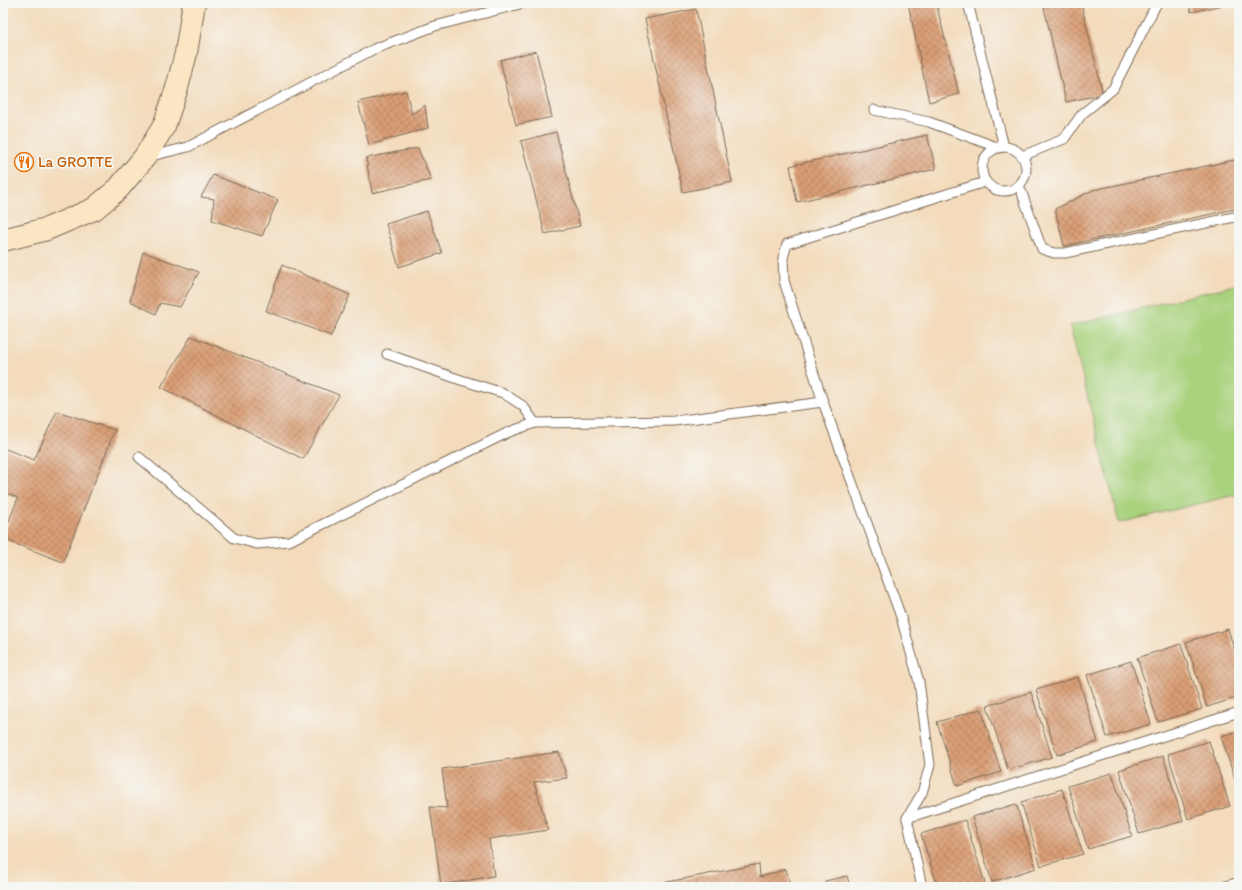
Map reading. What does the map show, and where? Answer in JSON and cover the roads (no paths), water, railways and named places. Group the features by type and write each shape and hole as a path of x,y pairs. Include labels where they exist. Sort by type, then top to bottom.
{"main road":[{"path":"3,240 47,228 94,209 118,189 144,158 164,126 186,53 194,3"}],"lane":[{"path":"144,158 188,147 374,49 435,26 524,3"},
{"path":"968,3 1001,147"},
{"path":"1022,156 1064,139 1082,114 1113,89 1157,3"},
{"path":"874,110 929,122 1001,147 1017,151 1022,156 1026,168 1025,175 1018,185 1005,191 997,190 985,182 981,168 986,155 992,150 1001,147"},
{"path":"922,887 907,818 922,793 930,765 919,682 901,617 823,402 784,281 783,258 788,244 985,182"},
{"path":"1018,185 1042,249 1054,253 1065,253 1239,216"},
{"path":"387,354 503,393 523,406 535,423"},
{"path":"139,457 234,538 257,544 288,541 509,432 535,423 674,421 823,402"},
{"path":"907,818 1239,712"},
{"path":"1223,887 1236,884"}],"place":[{"name":"La GROTTE","path":"24,162"}]}
